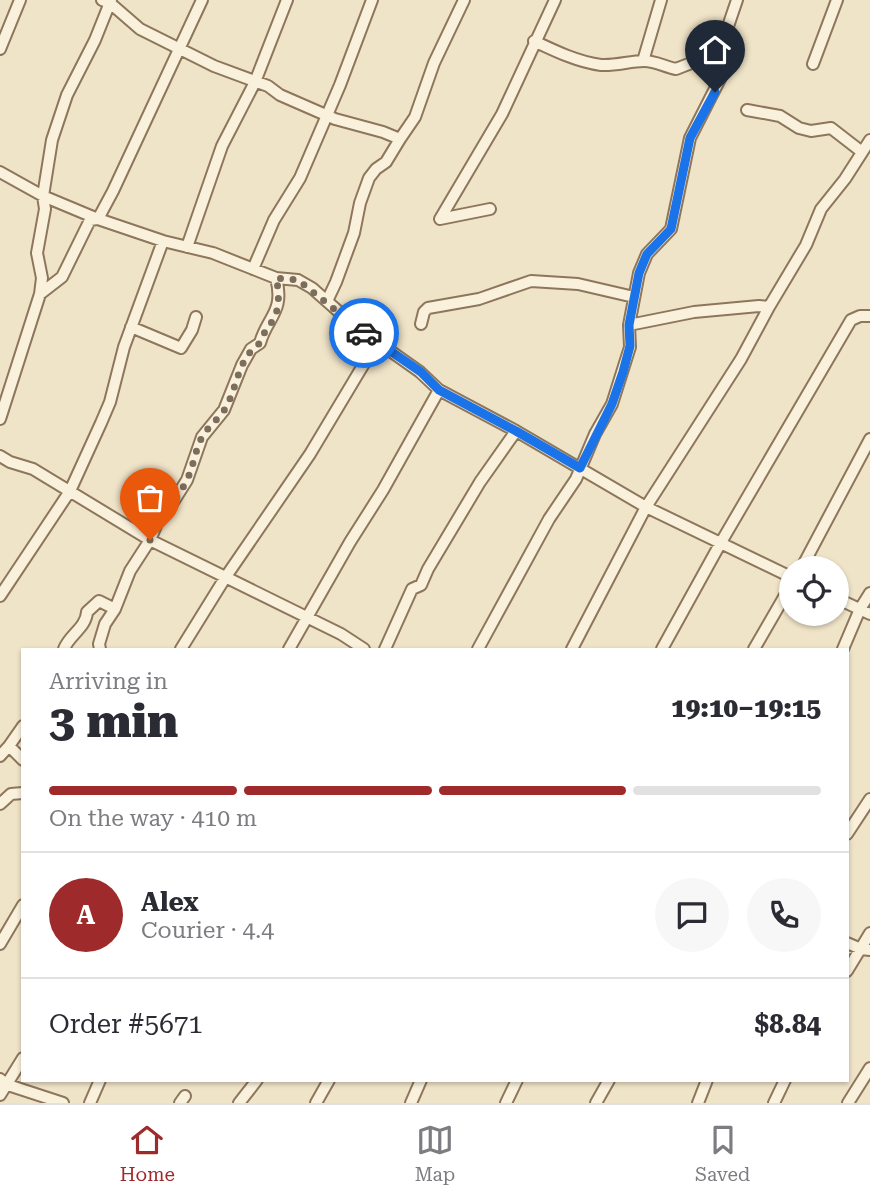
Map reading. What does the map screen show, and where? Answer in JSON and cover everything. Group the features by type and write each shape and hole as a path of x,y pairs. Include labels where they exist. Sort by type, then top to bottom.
{"street":[{"path":"0,49 20,0"},
{"path":"98,219 202,0"},
{"path":"187,247 222,146 255,82 287,0"},
{"path":"253,269 274,220 300,178 340,85 372,0"},
{"path":"327,301 349,246 369,178 386,162 415,117 434,63 464,0"},
{"path":"491,209 440,219 502,114 555,0"},
{"path":"643,61 661,0"},
{"path":"479,648 549,519 576,479 612,404 630,346 629,325 634,297 647,254 671,229 690,138 721,77 722,44 737,0"},
{"path":"813,64 837,0"},
{"path":"0,419 40,295 42,278 37,253 45,209 43,196 52,140 67,95 95,40 108,1 141,29 214,66 345,123 400,139"},
{"path":"534,41 599,65 643,61 662,63 670,68 682,68 705,58 722,44"},
{"path":"747,110 780,116 799,128 811,131 831,128 862,152"},
{"path":"573,648 646,507 741,359 806,245 821,209 870,140"},
{"path":"0,172 43,196 98,219 163,241 213,253 276,278 298,280 377,342 421,372 439,390 516,431 646,507 779,571"},
{"path":"40,295 62,277 90,220 98,219"},
{"path":"0,596 70,491 110,402 131,327 163,241"},
{"path":"100,648 106,624 130,571 158,522 187,480 202,437 224,410 242,365 251,349 260,343 263,331 275,316 278,301 276,278"},
{"path":"421,324 428,308 479,299 531,281 578,284 634,297"},
{"path":"629,325 694,312 769,307"},
{"path":"663,648 720,544 852,320 860,316 870,316"},
{"path":"131,327 181,348 196,317"},
{"path":"182,648 225,578 310,454 377,342"},
{"path":"290,648 439,390"},
{"path":"385,648 412,589 421,585 432,561 480,482 516,431"},
{"path":"807,556 870,439"},
{"path":"0,456 33,469 150,540 341,634 362,648"},
{"path":"844,648 865,611 870,593"},
{"path":"64,648 68,639 86,620 87,612 99,601 115,609"},
{"path":"849,604 865,611"},
{"path":"755,648 779,606"},
{"path":"0,756 21,729"},
{"path":"9,746 21,758"},
{"path":"0,804 11,794 21,793"},
{"path":"849,831 870,799"},
{"path":"0,944 21,908"},
{"path":"849,969 865,950 870,933"},
{"path":"0,1095 4,1082 21,1061"},
{"path":"848,1103 870,1069"},
{"path":"4,1082 63,1103"},
{"path":"90,1103 99,1082"},
{"path":"239,1103 255,1082"},
{"path":"316,1103 328,1082"},
{"path":"411,1103 421,1082"},
{"path":"506,1103 516,1082"},
{"path":"596,1103 608,1082"},
{"path":"698,1103 706,1082"},
{"path":"774,1103 784,1082"}],"way so far":[{"path":"150,540 158,522 187,480 202,437 224,410 242,365 251,349 260,343 263,331 275,316 278,301 276,278 298,280 312,288 364,333"}],"route":[{"path":"364,333 421,372 439,390 580,468 612,404 623,372 630,346 629,325 639,273 647,254 671,229 690,138 715,92"}]}
